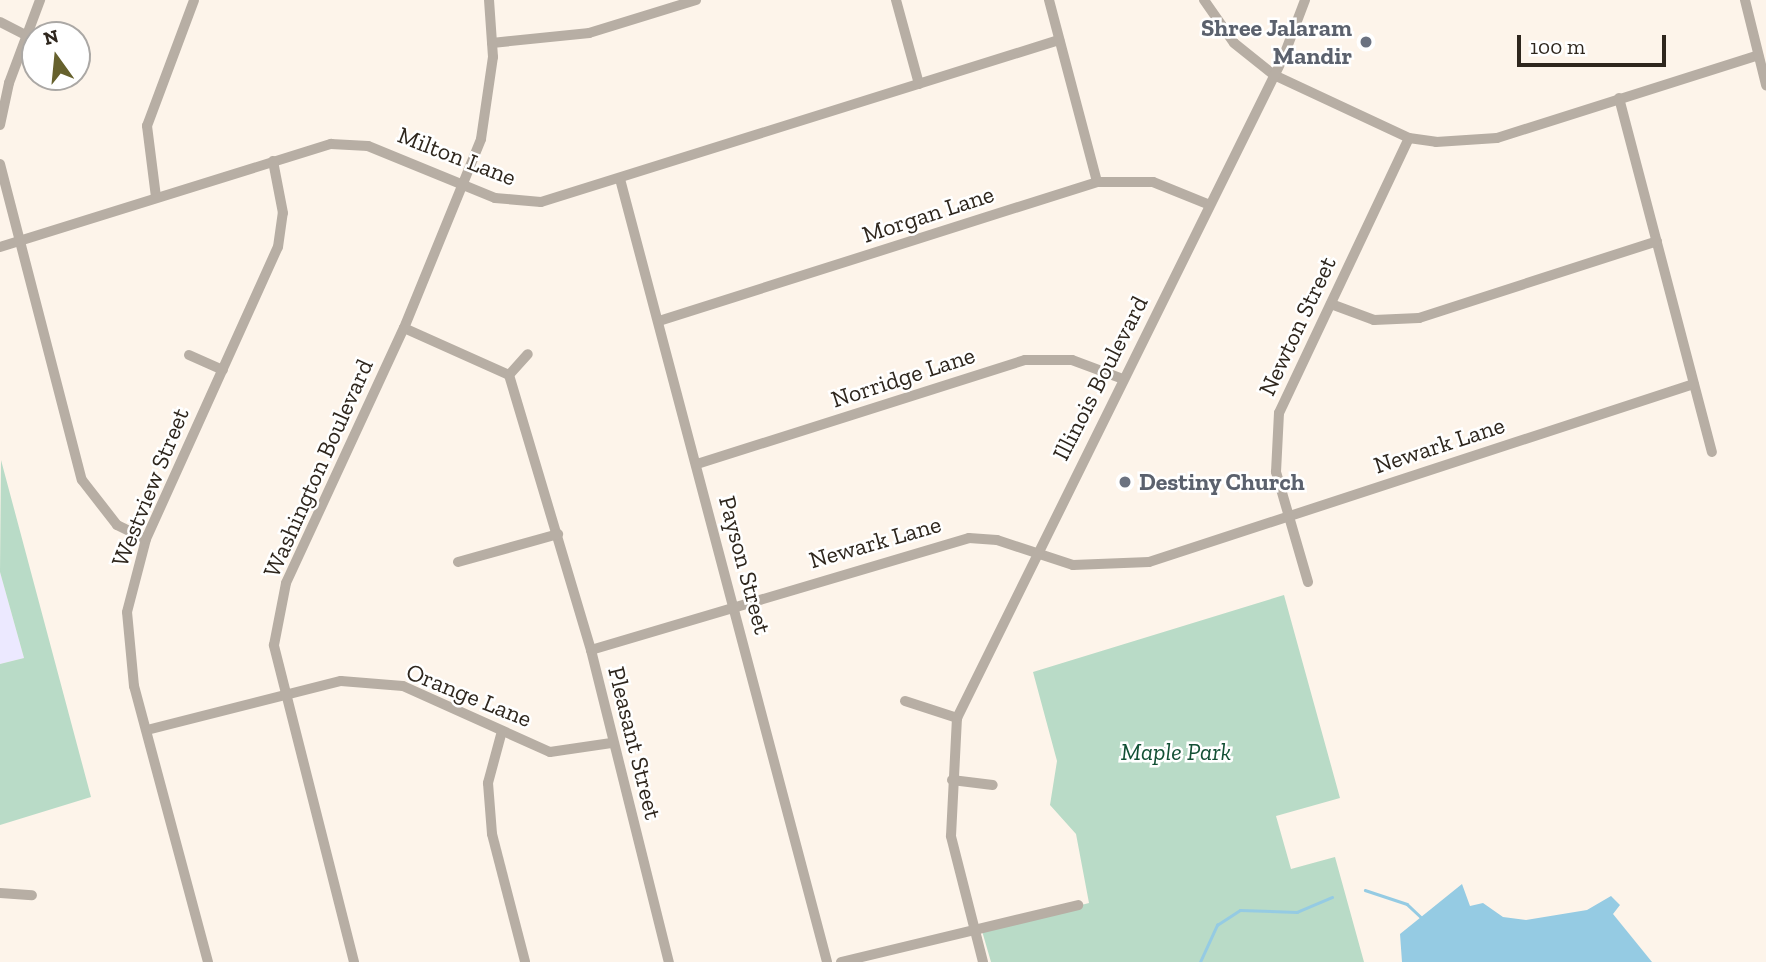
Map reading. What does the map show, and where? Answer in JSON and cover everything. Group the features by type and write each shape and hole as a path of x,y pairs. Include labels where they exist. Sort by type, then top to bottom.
{"street":[{"path":"32,21 40,0"},
{"path":"156,197 147,126 194,0"},
{"name":"Washington Boulevard","path":"354,962 283,694 274,645 286,583 404,328 464,184 490,103 492,43 489,0"},
{"path":"492,43 589,33 696,0"},
{"path":"896,0 919,84"},
{"path":"1049,0 1097,182"},
{"path":"1204,0 1234,43 1274,75 1409,138 1486,140 1758,55"},
{"name":"Illinois Boulevard","path":"983,962 951,836 957,718 1035,553 1274,75 1305,0"},
{"path":"1745,0 1766,85"},
{"path":"0,22 21,33"},
{"name":"Milton Lane","path":"0,247 273,161 356,144 464,184 534,203 620,179 1059,40"},
{"path":"0,125 21,56"},
{"path":"1619,98 1712,452"},
{"name":"Newton Street","path":"1308,582 1276,472 1279,413 1409,138"},
{"name":"Westview Street","path":"208,962 127,649 127,612 146,539 278,247 283,213 273,161"},
{"path":"0,164 18,242 82,480 117,525 146,539"},
{"name":"Payson Street","path":"620,179 827,962"},
{"name":"Morgan Lane","path":"659,321 1097,182 1153,182 1210,205"},
{"path":"1331,304 1374,320 1419,318 1657,241"},
{"path":"404,328 509,375 527,354"},
{"path":"189,355 223,370"},
{"name":"Norridge Lane","path":"697,464 1025,360 1072,360 1123,379"},
{"name":"Pleasant Street","path":"509,375 591,650 611,743 669,962"},
{"name":"Newark Lane","path":"591,650 939,543 997,540 1035,553 1113,568 1288,516 1694,384"},
{"path":"458,562 558,534"},
{"name":"Orange Lane","path":"147,730 341,681 403,686 550,752 611,743"},
{"path":"905,701 957,718"},
{"path":"502,731 488,783 492,834 525,962"},
{"path":"952,780 993,785"},
{"path":"0,893 32,895"},
{"path":"841,962 1078,905"}],"shaded area":[{"path":"0,572 24,658 0,664"}],"green space":[{"path":"1,460 91,797 0,825 0,664 24,658 0,572"},
{"name":"Maple Park","path":"1284,595 1340,798 1276,816 1291,869 1335,857 1364,962 991,962 982,931 1089,903 1076,834 1050,805 1057,761 1033,672"}],"water":[{"path":"1462,884 1470,906 1483,903 1503,917 1526,920 1587,910 1611,896 1620,905 1613,914 1652,962 1402,962 1400,934"}],"waterway":[{"path":"1365,890 1407,904 1421,917"},
{"path":"1200,962 1217,925 1240,910 1297,912 1332,897"}],"place":[{"name":"Shree Jalaram Mandir","path":"1366,42"},
{"name":"Destiny Church","path":"1125,482"}]}
